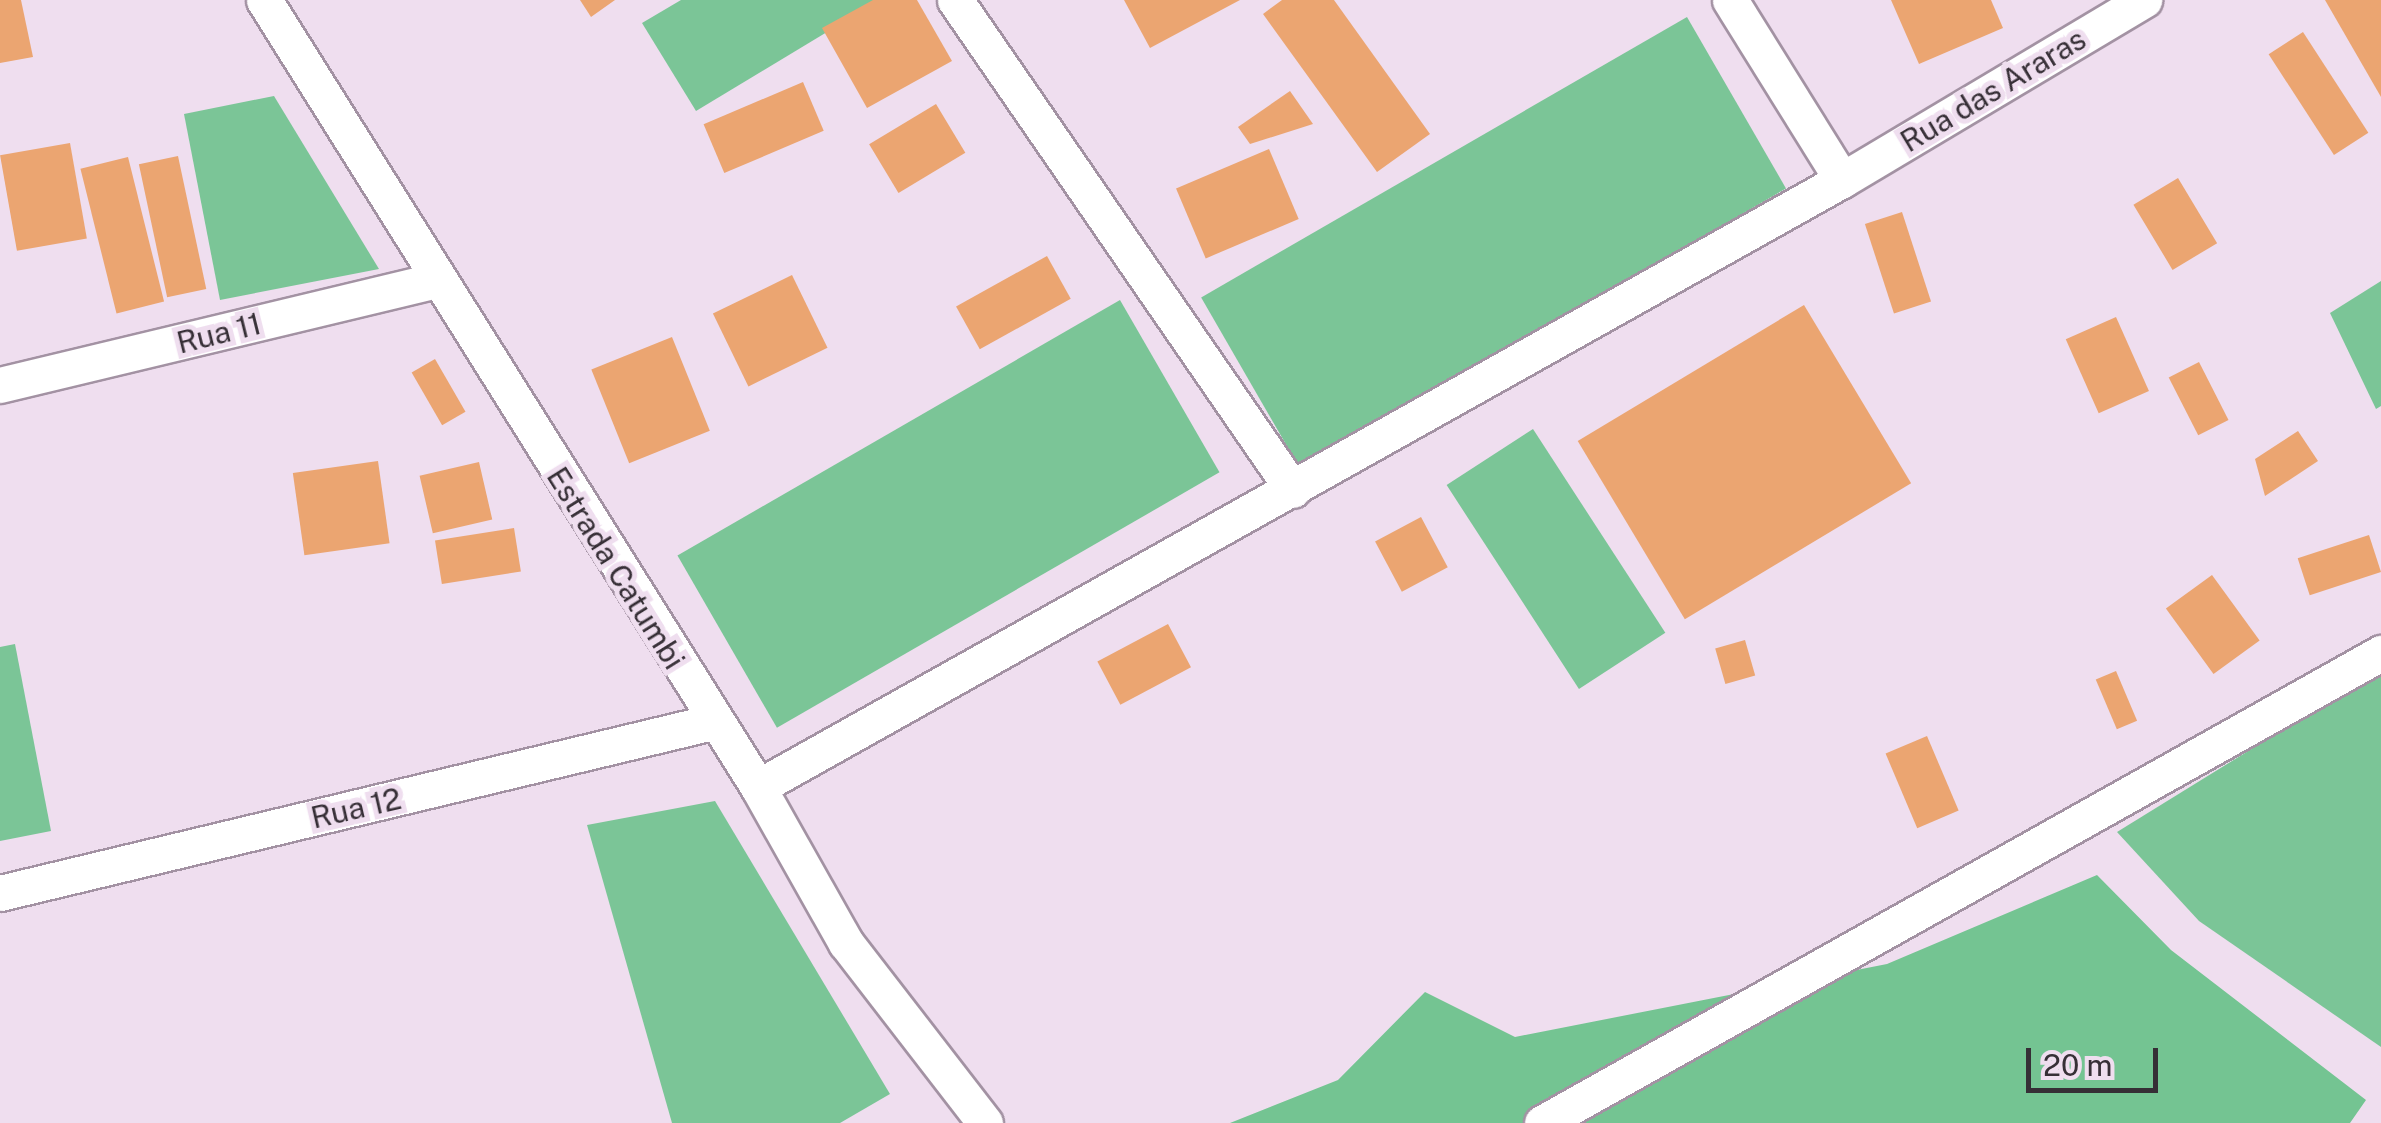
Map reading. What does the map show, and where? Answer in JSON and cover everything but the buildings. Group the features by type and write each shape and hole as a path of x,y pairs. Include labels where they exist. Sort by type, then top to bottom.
{"street":[{"name":"Estrada Catumbi","path":"264,0 712,722 758,787 846,943 986,1123"},
{"path":"956,0 1293,490"},
{"path":"1730,0 1842,180"},
{"name":"Rua das Araras","path":"758,787 1842,180 2144,0"},
{"name":"Rua 11","path":"0,386 437,280"},
{"path":"1542,1123 2381,653"},
{"name":"Rua 12","path":"0,893 712,722"}],"green space":[{"path":"681,0 880,0 696,111 642,23"},
{"path":"1687,17 1786,188 1300,469 1201,298"},
{"path":"274,96 379,269 220,300 184,114"},
{"path":"2381,281 2381,406 2376,409 2330,313"},
{"path":"1120,300 1220,472 777,728 677,556"},
{"path":"1533,429 1665,633 1579,689 1447,485"},
{"path":"15,644 51,831 0,841 0,647"},
{"path":"2381,669 2381,1047 2199,921 2117,832"},
{"path":"715,801 890,1094 840,1123 672,1123 587,825"},
{"path":"2097,875 2171,950 2366,1100 2350,1123 1230,1123 1338,1080 1425,992 1515,1037 1887,964"}]}
